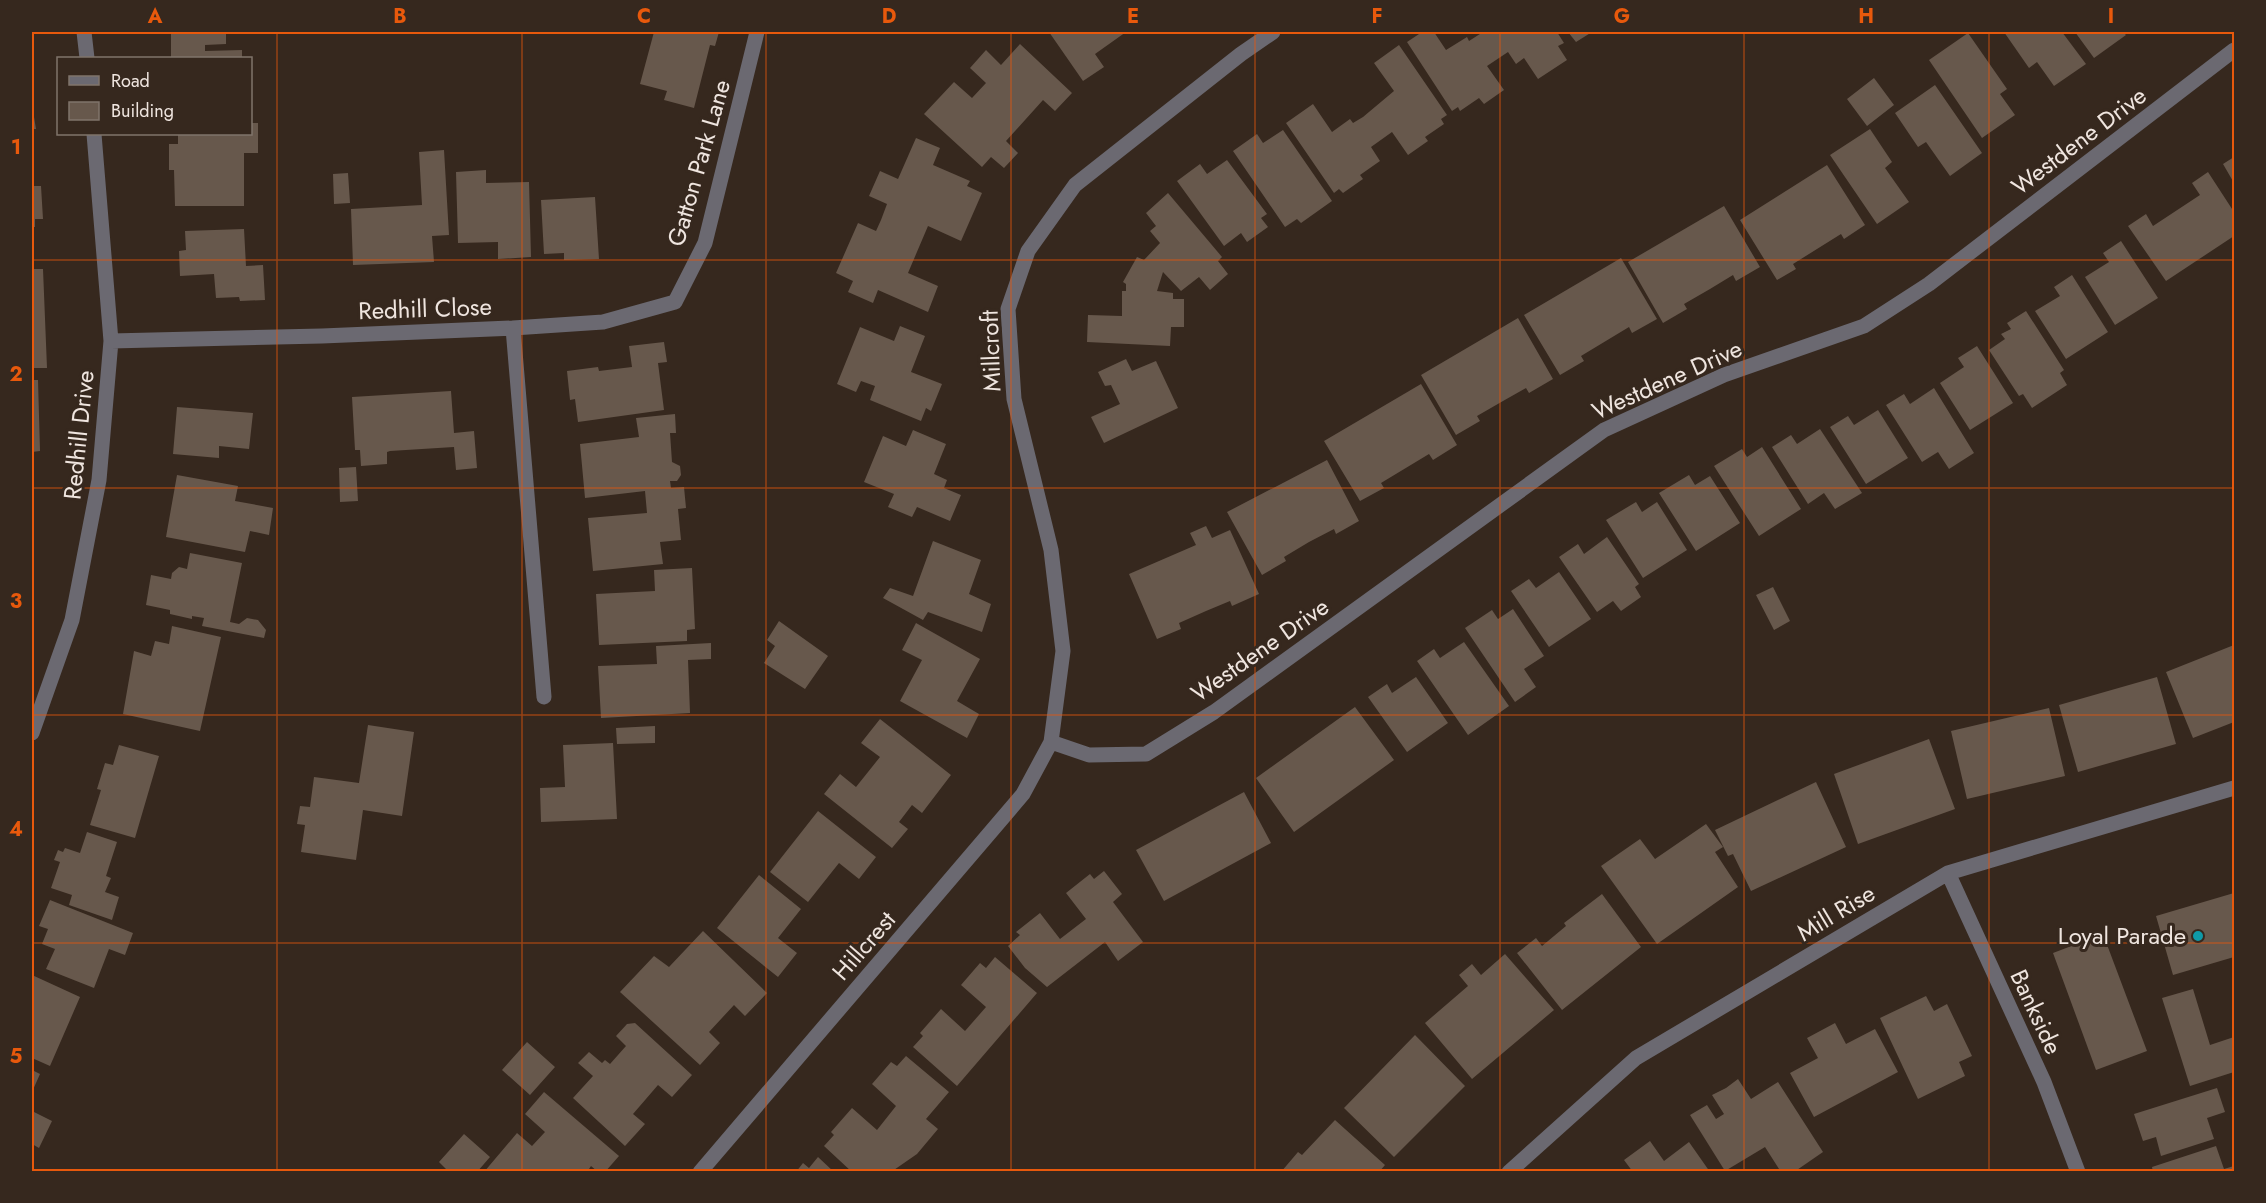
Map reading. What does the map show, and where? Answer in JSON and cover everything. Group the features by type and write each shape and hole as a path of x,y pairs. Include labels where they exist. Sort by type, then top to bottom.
{"street":[{"path":"84,32 87,57"},
{"name":"Gatton Park Lane","path":"513,328 603,322 675,302 705,243 757,32"},
{"name":"Millcroft","path":"1051,742 1063,651 1051,550 1014,399 1008,309 1028,251 1075,185 1241,54 1274,32"},
{"name":"Westdene Drive","path":"1051,742 1089,755 1146,754 1214,712 1604,430 1724,375 1864,326 1929,284 2235,50"},
{"name":"Redhill Drive","path":"32,733 72,620 99,480 111,341 94,135"},
{"name":"Redhill Close","path":"111,341 322,336 513,328 544,697"},
{"name":"Hillcrest","path":"699,1172 1023,794 1051,742"},
{"name":"Mill Rise","path":"1509,1172 1636,1058 1948,873 2235,788"},
{"name":"Bankside","path":"1948,873 2044,1082 2078,1172"}],"building":[{"path":"171,32 226,32 226,44 205,45 205,51 242,50 242,57 171,57"},
{"path":"654,32 719,32 715,46 710,45 694,108 664,100 667,91 640,84"},
{"path":"1049,32 1126,32 1095,54 1104,67 1083,81"},
{"path":"1422,32 1434,32 1446,50 1467,37 1469,41 1483,32 1557,32 1564,43 1558,46 1567,60 1538,79 1524,58 1516,64 1508,52 1487,66 1504,90 1484,104 1479,98 1460,111 1458,107 1452,111 1407,42"},
{"path":"1568,32 1592,32 1576,42"},
{"path":"2004,32 2062,32 2086,64 2054,86 2037,62 2029,68"},
{"path":"2075,32 2123,32 2126,35 2094,58"},
{"path":"1968,33 2007,89 2000,94 2015,115 1982,138 1929,60"},
{"path":"1020,44 1072,93 1055,111 1043,100 1006,141 1018,153 1004,168 991,157 982,167 924,114 954,82 972,98 986,83 970,68 986,50 1001,65"},
{"path":"1399,45 1447,115 1441,119 1444,124 1425,137 1428,141 1408,155 1392,132 1371,147 1380,161 1360,175 1363,179 1343,193 1339,189 1334,193 1286,123 1313,104 1332,132 1350,119 1353,123 1363,117 1394,91 1374,63"},
{"path":"1874,78 1894,105 1867,126 1847,99"},
{"path":"1935,85 1982,153 1950,176 1926,142 1918,147 1895,113"},
{"path":"32,105 36,129 32,129"},
{"path":"252,123 258,123 258,153 244,153 244,206 175,206 174,170 169,170 169,144 178,144 178,135 252,135"},
{"path":"1870,129 1892,162 1885,168 1909,202 1877,224 1830,155"},
{"path":"1283,130 1332,201 1301,223 1297,219 1285,227 1233,151 1257,134 1263,143"},
{"path":"916,138 940,148 933,165 970,181 967,186 982,193 961,241 928,226 908,273 938,286 928,312 878,290 873,303 848,292 853,281 836,273 858,223 876,231 881,220 887,204 869,196 880,171 898,179"},
{"path":"444,150 449,235 432,236 434,262 353,265 351,209 422,205 419,152"},
{"path":"2234,157 2234,183 2223,164"},
{"path":"1227,160 1267,214 1261,218 1268,227 1247,242 1241,233 1224,246 1177,181 1200,164 1207,174"},
{"path":"1827,165 1865,225 1844,239 1841,234 1793,264 1796,269 1777,280 1740,220"},
{"path":"486,170 486,183 529,182 531,257 498,259 498,242 458,243 456,172"},
{"path":"2208,172 2234,212 2234,236 2166,281 2128,226 2146,214 2153,226 2200,195 2192,183"},
{"path":"348,173 350,203 334,204 333,174"},
{"path":"32,174 34,186 41,186 43,219 35,219 35,227 32,227"},
{"path":"1168,193 1222,257 1218,261 1228,274 1210,290 1199,277 1181,291 1163,272 1157,291 1173,293 1173,299 1184,299 1184,327 1171,327 1170,346 1087,342 1088,315 1122,316 1122,291 1126,291 1126,284 1123,282 1137,257 1144,260 1160,243 1150,231 1156,226 1146,213"},
{"path":"595,197 599,259 564,260 564,253 544,254 541,200"},
{"path":"1724,206 1760,267 1736,281 1733,275 1684,304 1687,309 1663,323 1628,262"},
{"path":"244,229 246,266 263,265 265,300 240,301 239,297 216,298 214,274 180,276 179,251 186,250 185,231"},
{"path":"2121,241 2158,298 2115,325 2085,277 2109,262 2103,253"},
{"path":"1621,258 1657,319 1632,333 1629,327 1581,356 1584,361 1560,375 1524,315"},
{"path":"32,269 43,269 47,368 32,368"},
{"path":"2072,275 2108,332 2066,359 2035,311 2060,296 2054,287"},
{"path":"2026,311 2064,370 2060,373 2067,385 2032,408 2023,394 2019,396 1989,350 2005,339 2001,334 2011,329 2007,323"},
{"path":"1518,318 1553,379 1529,393 1526,388 1477,416 1480,421 1456,435 1421,375"},
{"path":"900,326 925,336 911,372 942,384 931,411 926,408 921,421 870,400 875,386 861,381 856,392 837,384 860,327 894,341"},
{"path":"664,342 667,362 658,363 664,410 578,422 575,399 570,400 567,371 598,367 599,371 632,367 629,346"},
{"path":"1977,346 2013,403 1970,430 1940,383 1964,367 1958,358"},
{"path":"1126,359 1132,371 1156,361 1178,408 1104,443 1091,417 1120,404 1111,385 1105,386 1098,372"},
{"path":"32,380 38,380 40,451 32,452"},
{"path":"1421,384 1457,445 1433,460 1429,454 1381,483 1384,488 1360,501 1324,441"},
{"path":"1934,388 1974,453 1949,469 1938,452 1922,462 1886,405 1904,394 1910,404"},
{"path":"451,391 454,433 474,431 477,468 456,470 454,447 390,451 387,452 387,464 361,466 360,450 355,450 352,397"},
{"path":"177,407 253,413 249,449 219,446 219,458 173,454"},
{"path":"1878,410 1908,458 1866,484 1830,427 1848,416 1854,425"},
{"path":"675,414 676,433 670,433 672,462 680,466 681,475 677,481 670,481 671,488 684,487 686,508 678,509 681,540 660,542 663,564 593,571 588,518 647,513 645,491 585,498 580,444 639,437 636,418"},
{"path":"1820,429 1862,493 1835,509 1824,493 1808,504 1772,447 1791,435 1797,444"},
{"path":"913,430 946,444 934,474 947,480 944,488 961,495 950,521 917,507 912,517 888,507 894,494 864,482 883,436 906,446"},
{"path":"1762,447 1801,509 1759,536 1714,466 1742,449 1747,457"},
{"path":"1327,460 1359,521 1336,534 1334,529 1309,542 1284,557 1286,561 1262,575 1227,512"},
{"path":"356,467 358,501 340,502 339,468"},
{"path":"177,475 238,486 235,501 273,508 269,535 250,531 245,552 166,537"},
{"path":"1689,475 1695,485 1710,476 1740,523 1696,551 1659,493"},
{"path":"1636,502 1642,512 1657,502 1687,550 1643,578 1606,520"},
{"path":"1206,526 1212,538 1230,530 1259,594 1232,606 1230,601 1206,611 1179,623 1181,629 1157,639 1129,574 1196,545 1190,533"},
{"path":"1607,537 1639,584 1635,587 1641,597 1621,611 1613,601 1597,612 1559,557 1578,544 1584,554"},
{"path":"933,541 981,560 969,594 991,604 982,632 928,612 923,620 883,598 890,588 913,596"},
{"path":"190,553 242,563 230,622 239,624 247,618 258,620 266,630 264,638 202,626 204,618 192,616 192,619 170,614 170,610 146,605 151,575 171,579 172,573 179,567 187,569"},
{"path":"692,568 695,629 687,630 687,641 599,645 596,594 655,591 654,570"},
{"path":"1559,572 1591,619 1549,647 1511,591 1529,579 1536,588"},
{"path":"1773,587 1790,621 1774,630 1756,595"},
{"path":"1513,609 1544,656 1524,669 1536,687 1515,702 1465,628 1492,610 1498,619"},
{"path":"779,621 828,656 805,689 764,663 775,646 767,640"},
{"path":"916,623 980,659 957,701 979,714 967,738 900,701 922,660 902,650"},
{"path":"172,626 221,637 200,731 123,714 134,651 151,656 155,641 169,644"},
{"path":"1464,642 1509,706 1468,735 1417,661 1434,649 1440,658"},
{"path":"711,643 711,659 688,660 690,713 601,718 598,666 657,664 656,646"},
{"path":"2234,645 2234,722 2193,738 2166,672"},
{"path":"1416,677 1448,723 1407,752 1368,697 1387,684 1392,693"},
{"path":"2157,677 2176,744 2078,772 2059,705"},
{"path":"1355,707 1394,760 1294,832 1256,778"},
{"path":"2049,708 2065,776 1967,799 1951,731"},
{"path":"880,719 951,775 922,813 912,805 899,822 908,829 892,848 824,794 840,774 856,787 880,757 861,743"},
{"path":"368,725 414,732 402,816 363,810 356,860 301,852 305,825 297,824 300,806 310,807 314,777 359,783"},
{"path":"655,726 655,743 617,744 616,728"},
{"path":"1929,739 1955,809 1858,844 1834,774"},
{"path":"613,743 617,819 541,822 540,788 565,787 563,745"},
{"path":"119,745 159,756 135,838 90,825 101,790 97,789 105,763 113,765"},
{"path":"1816,782 1846,847 1751,891 1733,854 1728,856 1715,830"},
{"path":"1244,792 1271,843 1164,901 1136,850"},
{"path":"818,811 876,857 859,879 839,863 808,902 770,872"},
{"path":"1706,824 1723,847 1715,852 1738,887 1657,944 1601,866 1640,839 1655,859"},
{"path":"87,832 117,842 106,876 111,878 105,892 119,897 112,920 69,905 72,895 51,888 60,862 54,860 58,850 63,852 65,848 80,853"},
{"path":"1104,871 1122,894 1113,902 1143,942 1118,961 1105,942 1047,987 1025,968 1008,946 1020,935 1016,932 1040,913 1060,939 1086,919 1066,893 1090,874 1094,879"},
{"path":"759,875 801,909 778,938 797,953 778,977 717,928"},
{"name":"Loyal Parade","path":"2234,893 2234,957 2173,975 2156,916"},
{"path":"1602,894 1641,947 1562,1010 1517,953 1536,938 1542,946 1566,926 1564,923"},
{"path":"50,900 133,933 125,955 109,949 94,988 46,969 55,949 42,944 48,929 39,926"},
{"path":"703,931 767,993 745,1016 734,1005 709,1032 720,1043 700,1065 620,992 654,956 669,967"},
{"path":"2103,934 2147,1051 2096,1070 2053,953"},
{"path":"1505,954 1554,1010 1472,1079 1425,1023 1468,986 1459,975 1472,964 1481,975"},
{"path":"995,957 1037,993 957,1086 913,1047 923,1036 920,1033 941,1009 965,1031 986,1007 961,985 980,963 986,968"},
{"path":"32,975 80,997 50,1066 32,1058"},
{"path":"2193,989 2210,1045 2234,1037 2234,1072 2190,1086 2162,998"},
{"path":"1926,996 1934,1011 1947,1004 1972,1056 1959,1062 1965,1076 1918,1099 1880,1018"},
{"path":"635,1023 692,1075 672,1097 658,1085 633,1114 645,1124 625,1146 573,1098 593,1076 578,1063 589,1052 602,1063 605,1060 610,1064 626,1046 616,1036 627,1024"},
{"path":"1835,1023 1846,1044 1875,1029 1898,1072 1814,1117 1790,1073 1818,1058 1807,1038"},
{"path":"1415,1035 1465,1086 1394,1157 1344,1108"},
{"path":"527,1042 555,1067 530,1095 502,1070"},
{"path":"906,1056 949,1092 926,1119 938,1129 917,1154 891,1172 852,1172 824,1146 834,1135 831,1132 852,1108 877,1130 896,1106 872,1084 891,1062 897,1066"},
{"path":"32,1070 40,1074 32,1092"},
{"path":"1738,1079 1751,1099 1778,1082 1823,1152 1794,1172 1781,1172 1765,1147 1725,1171 1690,1115 1707,1105 1716,1119 1724,1114 1712,1095"},
{"path":"2217,1088 2225,1112 2207,1118 2214,1139 2161,1156 2156,1137 2143,1141 2134,1114"},
{"path":"544,1092 619,1156 605,1172 598,1172 591,1166 587,1172 484,1172 517,1133 532,1146 545,1132 525,1114"},
{"path":"32,1111 52,1121 39,1148 32,1144"},
{"path":"1335,1120 1385,1165 1379,1172 1281,1172 1298,1152 1302,1155"},
{"path":"464,1134 490,1157 477,1172 449,1172 439,1162"},
{"path":"1650,1141 1664,1161 1689,1142 1710,1172 1633,1172 1624,1160"},
{"path":"2216,1146 2224,1169 2234,1166 2234,1172 2153,1172 2152,1167"},
{"path":"818,1157 834,1172 796,1172 803,1163 809,1168"}],"place":[{"name":"Loyal Parade","path":"2198,936"}]}
